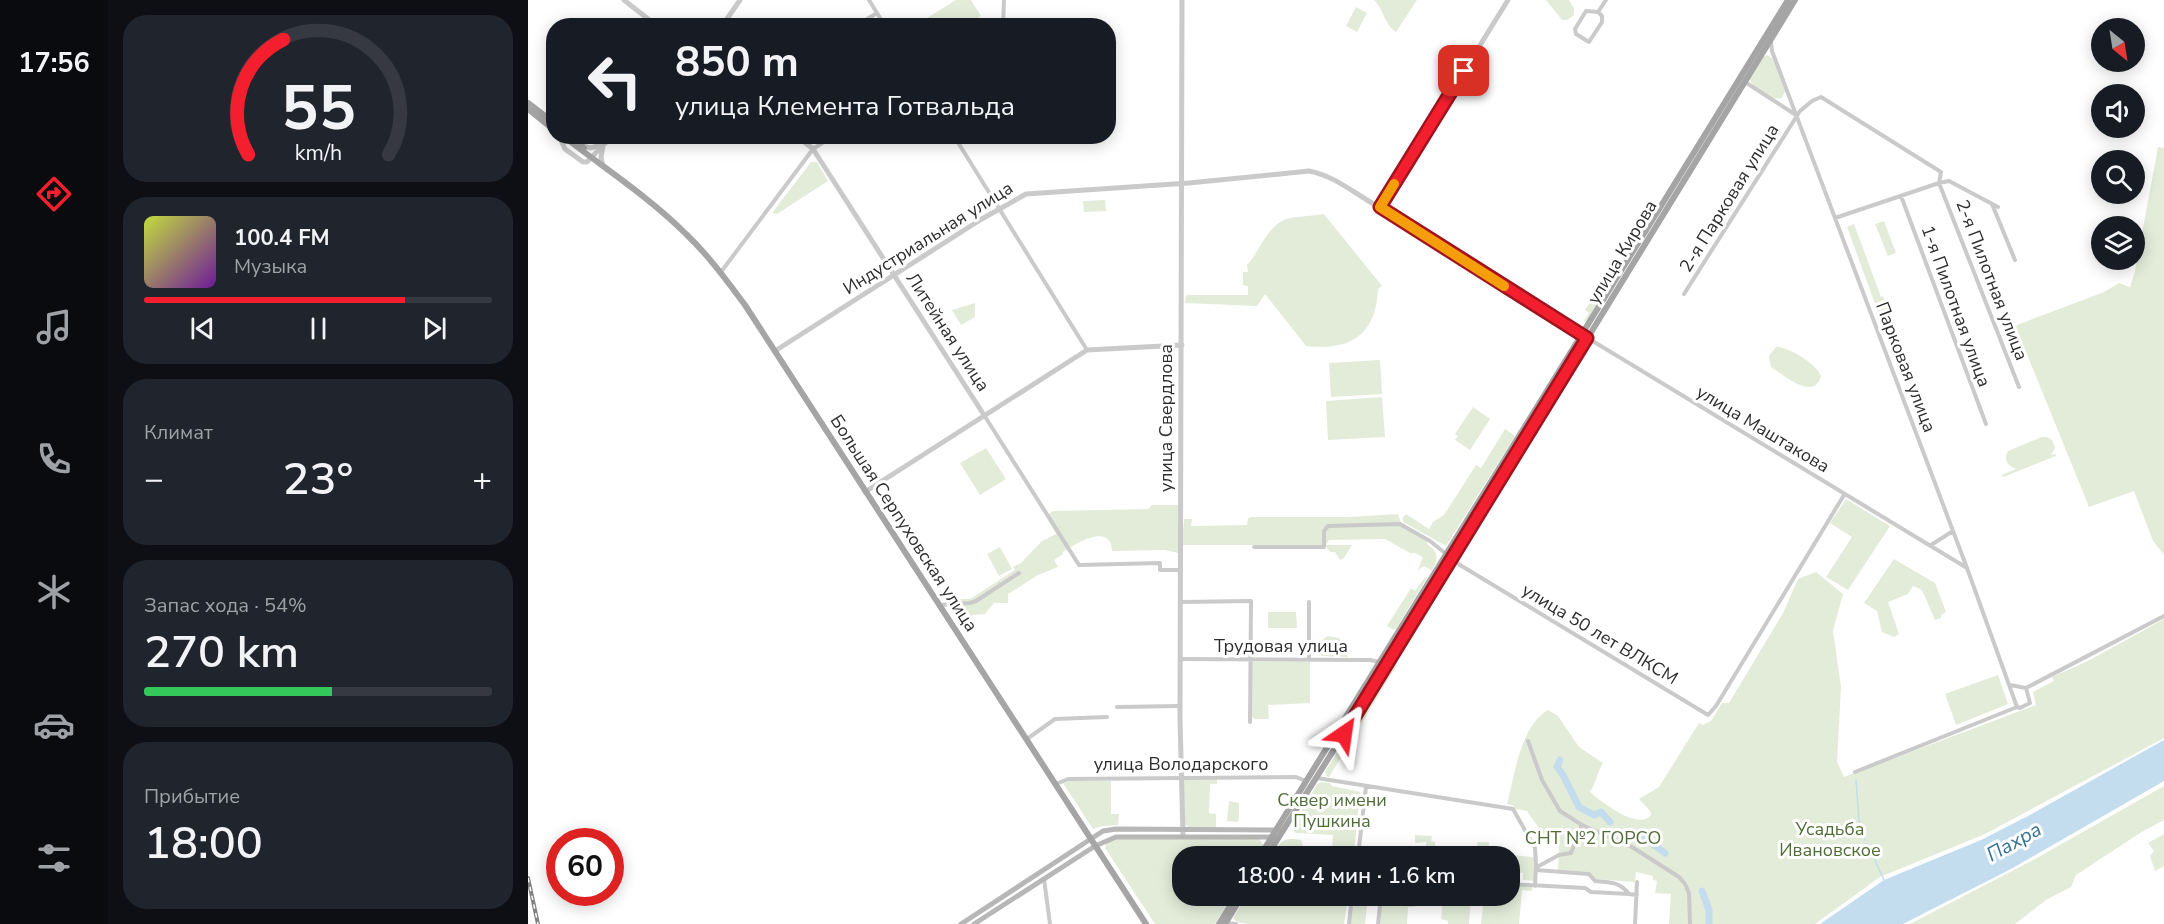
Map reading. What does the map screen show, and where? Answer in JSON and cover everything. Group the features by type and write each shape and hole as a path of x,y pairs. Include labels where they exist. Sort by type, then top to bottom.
{"main road":[{"name":"улица Кирова","path":"1742,80 1763,52 1793,0"},
{"name":"улица Кирова","path":"1272,846 1311,778 1450,557 1742,80 1754,56 1793,0"},
{"path":"528,103 546,117"},
{"path":"528,110 546,123"},
{"name":"Большая Серпуховская улица","path":"573,144 604,166 687,234 721,272 775,351 1146,924"},
{"name":"Большая Серпуховская улица","path":"581,145 592,157"},
{"name":"улица Кирова","path":"1356,708 1381,662 1389,655"},
{"path":"961,924 1103,831 1182,829 1278,833"},
{"name":"улица Кирова","path":"1268,846 1278,833"},
{"path":"974,924 1108,839 1278,833"},
{"path":"1223,924 1231,906"},
{"path":"1223,924 1235,906"}],"street":[{"path":"624,0 647,18"},
{"path":"728,18 740,0"},
{"path":"869,0 880,18"},
{"path":"1003,18 1004,0"},
{"name":"улица Свердлова","path":"1182,0 1180,659 1182,836"},
{"path":"1380,207 1508,0"},
{"path":"1598,12 1606,0"},
{"path":"1586,11 1598,12 1602,16 1602,22 1589,42 1576,34 1575,29 1586,11"},
{"path":"869,18 877,13"},
{"name":"Парковая улица","path":"1770,40 2017,707"},
{"path":"1754,56 1763,52 1775,58"},
{"path":"1742,80 1797,116"},
{"name":"2-я Парковая улица","path":"1684,294 1797,116 1812,101 1821,97 1941,172 1939,183"},
{"path":"592,157 603,144"},
{"path":"581,145 590,148 603,144"},
{"path":"603,144 601,157 604,166"},
{"name":"Литейная улица","path":"807,144 813,149 1079,565 1160,563 1160,570 1181,570"},
{"path":"721,272 813,149 821,144"},
{"path":"959,144 1087,350"},
{"name":"Индустриальная улица","path":"775,351 999,209 1026,195 1309,171 1333,179 1380,207 1585,336"},
{"path":"1835,218 1949,181 1998,207"},
{"name":"2-я Пилотная улица","path":"1939,183 2019,387"},
{"name":"1-я Пилотная улица","path":"1901,196 1986,424"},
{"path":"1991,203 2015,260"},
{"name":"улица Маштакова","path":"1585,336 1967,568"},
{"path":"865,492 1087,350 1182,345"},
{"name":"улица 50 лет ВЛКСМ","path":"1254,548 1324,547 1324,531 1328,526 1395,523 1404,525 1450,557 1708,714 1716,706 1844,495"},
{"path":"1930,545 1953,531"},
{"path":"939,605 976,601 1019,573"},
{"path":"1181,602 1251,601 1250,722"},
{"path":"1309,602 1309,660"},
{"path":"2010,685 2026,688 2164,616"},
{"name":"Трудовая улица","path":"1180,659 1370,660 1381,662"},
{"path":"1856,772 2017,707 2020,708 2030,702 2026,688"},
{"path":"1118,707 1180,706"},
{"path":"1027,739 1055,719 1107,717"},
{"path":"1528,741 1534,761 1553,802 1560,811 1582,825 1632,847 1679,877 1689,893 1690,924"},
{"name":"улица Володарского","path":"1056,784 1068,779 1296,777 1513,809 1535,848 1536,869"},
{"path":"1359,846 1366,787"},
{"path":"1536,869 1559,855 1571,853 1582,825"},
{"path":"1535,886 1536,869"},
{"path":"1536,869 1589,874 1595,881 1614,882 1621,885 1629,894"},
{"path":"1044,879 1050,924"},
{"path":"1635,924 1637,882"},
{"path":"1520,885 1585,888 1591,892 1637,895"},
{"path":"1349,924 1351,906"},
{"path":"1378,924 1380,906"},
{"path":"1223,924 1236,924"}],"green space":[{"path":"956,0 971,0 981,16 978,18 927,18"},
{"path":"1374,0 1417,0 1396,32 1389,25"},
{"path":"1546,0 1569,0 1574,8 1574,15 1567,20 1562,20"},
{"path":"1356,7 1367,13 1357,32 1346,26"},
{"path":"1767,55 1773,59 1785,91 1782,98 1773,98 1763,93 1750,79 1763,57"},
{"path":"2158,147 2164,148 2164,555 2153,541 2134,491 2089,507 2016,327 2104,292 2119,283 2130,287 2135,270 2145,270 2145,217"},
{"path":"811,162 817,162 828,181 777,214 772,213"},
{"path":"1105,200 1106,211 1084,212 1083,201"},
{"path":"1324,214 1382,286 1378,289 1372,318 1366,329 1357,337 1335,346 1306,346 1265,294 1257,306 1185,303 1186,295 1248,295 1248,286 1243,285 1243,272 1248,272 1247,265 1274,227 1286,219"},
{"path":"1884,221 1896,253 1888,256 1875,224"},
{"path":"1854,224 1881,297 1883,296 1891,317 1881,320 1847,227"},
{"path":"1611,268 1617,272 1586,322 1584,321 1589,313 1585,310"},
{"path":"975,303 975,317 961,325 952,310"},
{"path":"1776,347 1795,353 1809,362 1821,376 1817,383 1812,387 1806,387 1771,367 1769,356"},
{"path":"1380,360 1382,394 1331,397 1329,363"},
{"path":"1382,397 1385,437 1328,440 1326,401"},
{"path":"1473,407 1490,419 1470,450 1455,440 1458,436 1455,434"},
{"path":"1505,429 1515,436 1446,546 1403,522 1406,514 1429,529 1433,522 1444,515 1476,465 1481,468"},
{"path":"2042,437 2052,440 2055,448 2051,455 2056,454 2056,456 2003,477 2002,475 2016,469 2007,462 2008,451"},
{"path":"986,448 1006,479 980,495 960,463"},
{"path":"1846,499 1890,526 1848,590 1826,577 1852,537 1830,523"},
{"path":"1152,505 1178,505 1178,553 1165,550 1112,551 1110,542 1106,538 1092,537 1063,552 1054,560 1058,567 1038,575 1008,594 1008,603 994,603 985,614 973,615 960,625 943,599 955,595 958,599 970,599 1015,570 1013,567 1021,563 1042,541 1056,534 1046,516 1053,511 1149,509"},
{"path":"1398,514 1402,526 1427,541 1427,544 1434,550 1436,559 1432,571 1424,566 1418,570 1423,557 1410,553 1385,539 1329,540 1326,545 1352,545 1344,558 1340,560 1335,552 1330,552 1325,545 1182,545 1184,519 1192,519 1191,526 1247,525 1248,518 1251,517 1349,517"},
{"path":"1000,547 1012,569 999,576 987,554"},
{"path":"1894,559 1935,583 1946,612 1941,615 1941,618 1935,620 1922,590 1913,586 1908,594 1888,602 1899,634 1894,637 1882,632 1877,611 1864,603"},
{"path":"1816,572 1843,594 1833,631 1841,687 1837,762 1844,777 2036,705 2033,692 2054,681 2052,677 2088,661 2164,619 2164,738 1985,834 1880,877 1815,924 1669,924 1671,894 1655,893 1657,881 1653,880 1653,876 1636,872 1635,882 1595,879 1589,872 1558,870 1559,847 1545,837 1527,811 1507,804 1520,752 1531,727 1539,717 1548,710 1558,716 1579,747 1603,763 1590,792 1620,813 1638,820 1645,819 1651,815 1650,811 1639,799 1659,787 1699,723 1703,725 1711,721 1722,703 1729,703 1783,613 1798,579"},
{"path":"1426,576 1427,578 1396,629 1387,626 1411,588 1415,591"},
{"path":"1268,612 1296,612 1297,628 1268,628"},
{"path":"1328,636 1339,638 1348,657 1321,656 1321,641"},
{"path":"1252,662 1310,662 1310,703 1268,705 1269,719 1252,717"},
{"path":"1392,664 1397,665 1329,777 1326,776 1325,772"},
{"path":"1998,675 2008,704 1956,725 1945,694"},
{"path":"1217,778 1217,784 1210,784 1209,813 1216,814 1216,827 1189,827 1184,824 1184,779"},
{"path":"1111,781 1111,814 1119,814 1118,825 1093,829 1063,783"},
{"name":"Сквер имени Пушкина","path":"1330,783 1332,786 1360,792 1355,846 1332,846 1333,835 1296,833 1291,829 1317,784"},
{"path":"2164,786 2164,820 2076,875 2071,887 2046,900 2015,924 1910,924 2035,859"},
{"path":"1229,801 1239,803 1237,822 1227,821"},
{"path":"2164,834 2164,866 2155,871 2150,856 2154,851 2148,843"},
{"path":"1415,835 1432,836 1431,841 1435,842 1435,846 1426,846 1426,842 1415,843"},
{"path":"1114,839 1259,839 1263,845 1172,846 1172,906 1226,906 1215,924 1155,924 1105,848 1109,841"},
{"name":"Сквер имени Пушкина","path":"1286,840 1301,840 1303,846 1279,846"},
{"path":"1477,842 1489,842 1488,846 1477,846"},
{"path":"1520,856 1535,857 1535,881 1523,880 1523,873 1520,873"},
{"path":"1520,885 1532,886 1532,891 1522,890 1519,924 1481,924 1483,906 1520,906"},
{"path":"1241,906 1347,906 1344,924 1248,924 1237,922 1233,918"},
{"path":"1353,906 1367,906 1365,924 1350,924"},
{"path":"1381,906 1415,906 1408,907 1407,924 1379,924"},
{"path":"1442,906 1470,906 1469,924 1448,924 1448,921 1441,919"}],"water":[{"name":"Пахра","path":"2164,740 2164,781 2011,869 1903,924 1820,924 1884,880 1981,840"}],"waterway":[{"path":"1560,760 1557,767 1579,807 1594,815 1601,812 1610,822"},
{"path":"1856,780 1859,821 1865,840"},
{"path":"1641,836 1665,853"},
{"path":"1867,843 1884,880"},
{"path":"1702,891 1709,910 1709,924"}],"railway":[{"path":"528,878 538,924"}],"slow traffic":[{"path":"1394,184 1380,207 1504,286"}],"route":[{"path":"1344,734 1587,338 1380,207 1464,71"}],"park label":[{"name":"СНТ №2 ГОРСО","path":"1593,838"},
{"name":"Усадьба Ивановское","path":"1830,839"}]}
